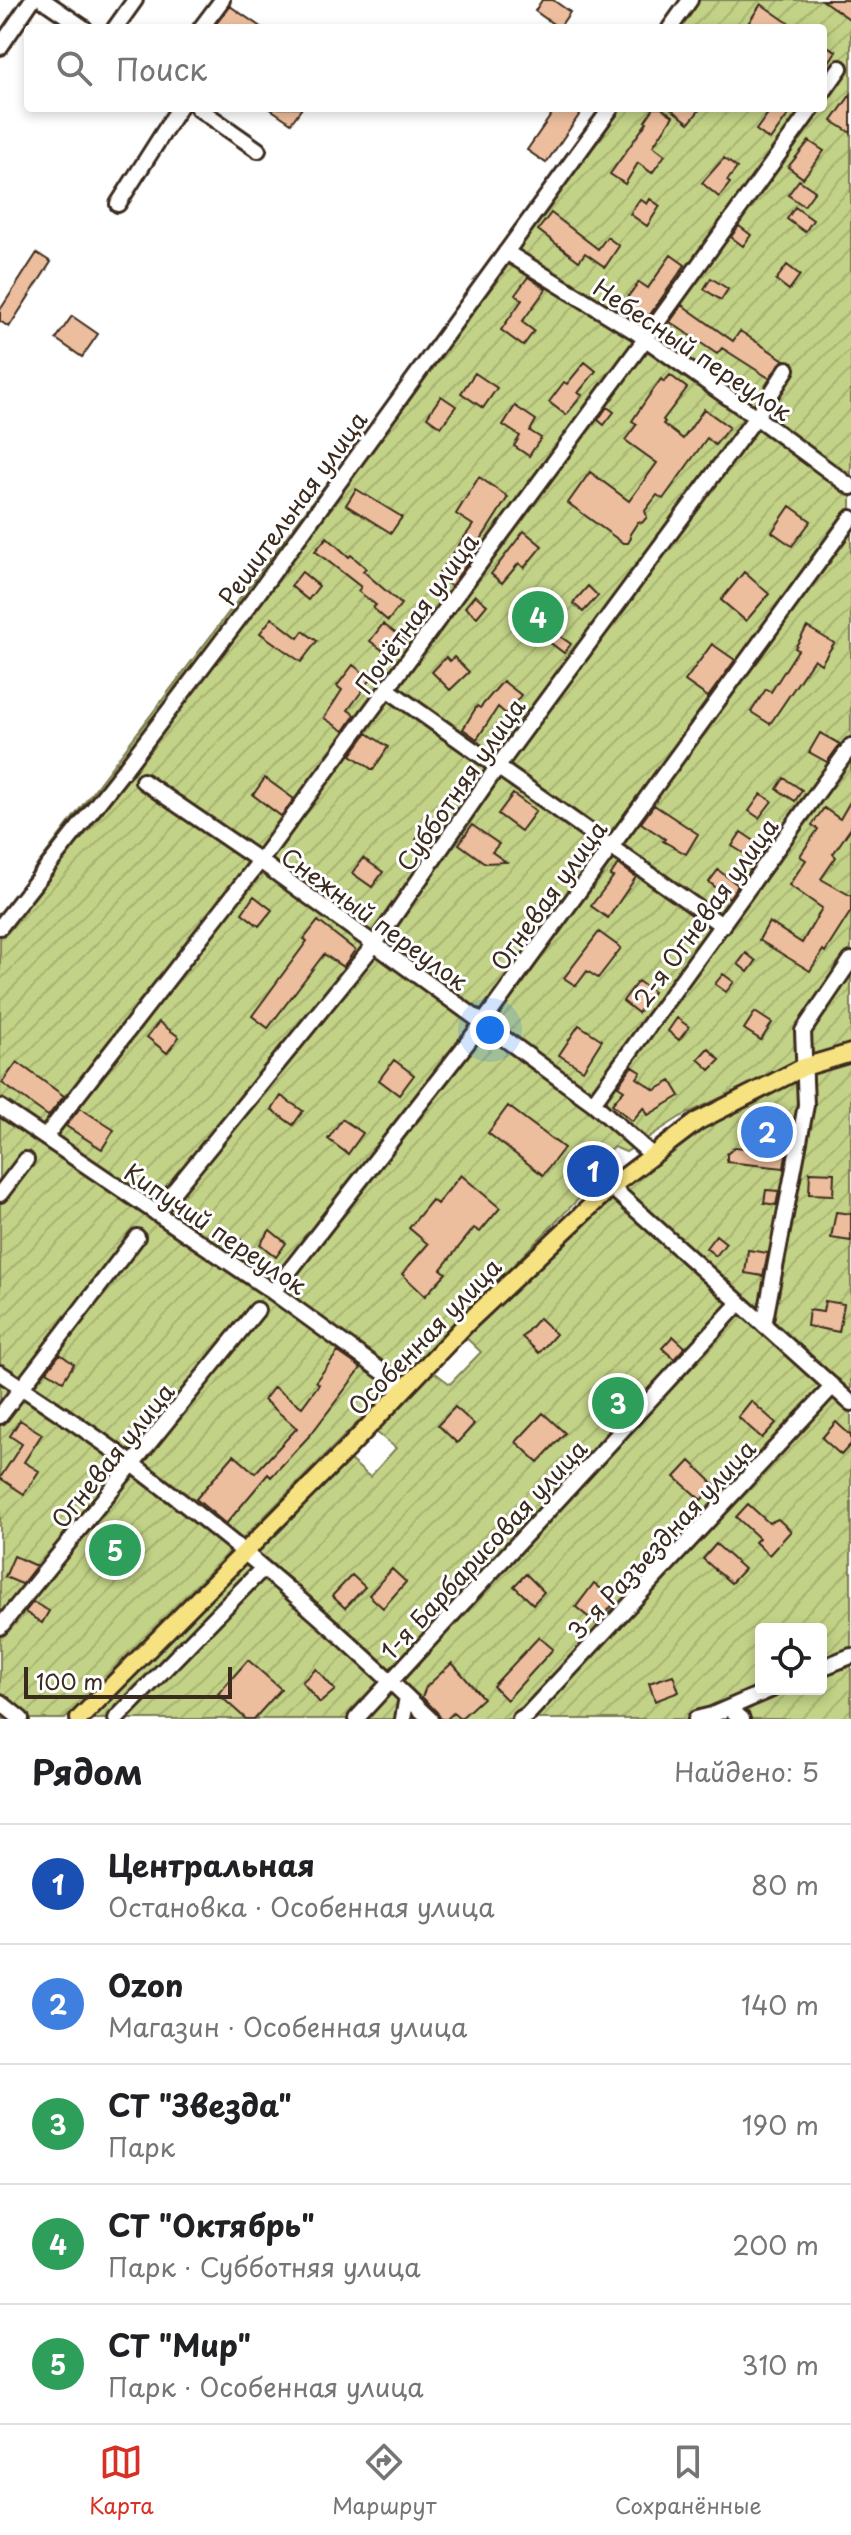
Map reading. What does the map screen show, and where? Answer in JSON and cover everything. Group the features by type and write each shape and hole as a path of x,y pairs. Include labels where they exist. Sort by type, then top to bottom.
{"main road":[{"name":"Особенная улица","path":"79,1719 246,1552 467,1323 611,1187 698,1121 804,1067 851,1053"}],"street":[{"path":"0,47 32,0"},
{"path":"43,0 78,24"},
{"path":"118,24 135,0"},
{"path":"204,24 222,0"},
{"path":"673,24 690,0"},
{"path":"827,86 840,68"},
{"path":"118,204 176,112"},
{"path":"204,112 258,150"},
{"name":"Решительная улица","path":"0,927 256,596 608,112"},
{"name":"Почётная улица","path":"45,1137 260,861 809,112"},
{"name":"Небесный переулок","path":"506,252 646,338 851,487"},
{"name":"Субботняя улица","path":"156,1213 374,945 498,766 756,417 787,369"},
{"name":"Огневая улица","path":"273,1292 482,1024 851,518"},
{"path":"387,689 723,926"},
{"name":"2-я Огневая улица","path":"593,1103 851,746"},
{"name":"Снежный переулок","path":"143,781 260,861 593,1103 652,1155"},
{"path":"764,1325 806,1105 803,1031 851,960"},
{"name":"Кипучий переулок","path":"0,1107 273,1292 405,1388"},
{"path":"0,1194 26,1160"},
{"path":"611,1187 851,1403"},
{"path":"0,1416 137,1237"},
{"name":"1-я Барбарисовая улица","path":"356,1719 739,1303"},
{"name":"Огневая улица","path":"0,1627 257,1310"},
{"path":"0,1373 133,1464 246,1552 430,1719"},
{"name":"3-я Разъездная улица","path":"520,1719 833,1386"},
{"path":"116,1719 263,1568"},
{"path":"827,1666 851,1656"},
{"path":"696,1719 712,1717 758,1695"},
{"path":"403,1719 407,1697"},
{"path":"0,1702 21,1719"},
{"path":"729,1708 742,1719"}],"green space":[{"path":"683,0 851,0 851,1044 799,1060 680,1117 626,1152 614,1147 599,1159 606,1171 65,1719 0,1719 0,914 392,397 601,112 827,112 827,24 666,24"},
{"path":"851,1060 851,1719 85,1719 342,1453 370,1477 396,1448 365,1423 426,1366 450,1384 481,1352 459,1331 614,1182 750,1098 809,1071"}],"building":[{"path":"542,0 553,0 570,12 562,24 553,24 535,11"},
{"path":"822,0 851,0 851,20"},
{"path":"761,4 790,24 748,24"},
{"path":"230,6 256,24 216,24"},
{"path":"827,46 836,51 827,66"},
{"path":"851,94 851,133 832,121"},
{"path":"275,112 299,112 291,123"},
{"path":"553,112 581,112 546,163 527,150"},
{"path":"651,112 667,112 673,116 653,146 665,155 652,173 638,163 625,184 610,174"},
{"path":"675,112 698,112 689,123"},
{"path":"769,112 790,112 770,140 756,130"},
{"path":"809,141 824,151 803,178 788,167"},
{"path":"724,158 737,168 719,197 702,183"},
{"path":"799,180 815,191 804,206 788,195"},
{"path":"640,199 647,204 650,199 660,206 647,226 630,214"},
{"path":"795,207 813,220 805,232 787,219"},
{"path":"551,213 598,249 607,237 619,246 605,267 585,253 579,261 538,230"},
{"path":"739,226 751,235 743,246 731,237"},
{"path":"37,253 51,262 9,327 0,321 0,310"},
{"path":"671,255 685,265 644,323 621,306 639,282 648,288"},
{"path":"787,265 800,275 789,290 776,280"},
{"path":"528,277 546,289 522,322 534,331 523,346 501,330 522,300 515,295"},
{"path":"711,278 728,289 721,300 704,289"},
{"path":"682,305 733,341 740,331 784,360 769,378 722,348 717,354 670,322"},
{"path":"72,316 98,334 82,357 56,339"},
{"path":"585,362 596,371 578,393 582,395 566,415 549,402"},
{"path":"475,373 497,388 483,408 461,393"},
{"path":"670,375 687,388 663,424 683,439 704,409 729,427 715,445 707,438 663,499 657,495 645,511 647,517 642,523 638,522 630,534 628,543 623,543 568,503 590,472 629,501 657,463 625,440 637,424 632,421 646,400 661,379 664,382"},
{"path":"441,396 456,406 441,427 427,417"},
{"path":"515,406 536,420 530,431 541,438 529,456 514,446 520,436 503,425"},
{"path":"607,407 614,412 604,425 598,420"},
{"path":"479,477 508,497 451,586 437,576 473,525 456,514"},
{"path":"356,489 402,517 391,533 346,505"},
{"path":"790,506 811,521 792,546 772,532"},
{"path":"524,531 542,546 524,568 519,563 502,583 491,574"},
{"path":"327,537 366,568 363,571 401,604 388,621 373,608 376,605 358,591 361,587 315,551"},
{"path":"302,572 319,586 308,600 291,586"},
{"path":"744,572 769,594 746,621 721,600"},
{"path":"588,586 598,596 583,612 573,603"},
{"path":"475,595 487,605 477,617 465,607"},
{"path":"272,618 298,638 303,631 317,641 301,662 260,633"},
{"path":"383,624 405,640 392,657 370,641"},
{"path":"807,627 834,643 821,664 814,659 770,724 751,712 766,689 771,692 798,650 795,648"},
{"path":"554,632 571,644 564,653 548,641"},
{"path":"712,644 735,660 708,697 685,681"},
{"path":"446,657 450,661 454,657 469,672 450,690 432,672"},
{"path":"353,665 371,679 348,710 355,715 344,731 324,718 342,690 337,686"},
{"path":"503,681 521,695 506,714 498,707 477,739 463,729 477,706 480,708"},
{"path":"367,733 388,747 373,770 351,755"},
{"path":"820,733 840,744 827,762 809,752"},
{"path":"265,778 294,799 281,816 253,795"},
{"path":"784,778 802,790 795,801 777,789"},
{"path":"513,794 536,811 521,831 498,814"},
{"path":"761,794 772,801 759,818 749,811"},
{"path":"851,800 851,828 821,879 851,896 851,911 810,971 759,940 769,922 802,943 822,908 789,885 806,860 800,856 818,829 812,825 824,808 840,819"},
{"path":"654,805 698,834 686,854 641,823"},
{"path":"429,820 442,829 429,849 416,840"},
{"path":"472,825 499,844 492,852 506,862 485,863 459,844"},
{"path":"741,832 765,848 756,861 732,846"},
{"path":"363,858 383,872 372,887 352,873"},
{"path":"618,864 636,877 608,918 591,906 613,877 610,876"},
{"path":"718,870 738,885 729,898 709,882"},
{"path":"254,896 272,910 259,926 242,913"},
{"path":"318,921 355,950 343,967 324,954 268,1028 252,1016"},
{"path":"599,932 621,948 598,978 587,971 576,986 564,978"},
{"path":"746,953 756,961 748,972 738,964"},
{"path":"723,974 734,982 726,992 715,984"},
{"path":"638,981 653,992 638,1013 623,1001"},
{"path":"755,1012 772,1023 761,1040 744,1029"},
{"path":"677,1018 689,1027 679,1040 668,1031"},
{"path":"159,1022 179,1037 167,1053 147,1037"},
{"path":"579,1025 602,1040 583,1070 559,1055"},
{"path":"708,1048 720,1060 710,1070 698,1059"},
{"path":"394,1060 414,1075 399,1095 379,1080"},
{"path":"17,1062 64,1096 48,1116 2,1083"},
{"path":"632,1066 641,1072 637,1078 655,1090 671,1081 680,1096 648,1115 644,1107 632,1121 612,1104 624,1090 618,1086"},
{"path":"281,1096 303,1111 293,1125 272,1110"},
{"path":"508,1106 564,1148 543,1175 488,1133"},
{"path":"80,1108 114,1130 102,1149 66,1126"},
{"path":"342,1119 363,1133 348,1154 328,1139"},
{"path":"773,1120 791,1122 784,1168 727,1162 727,1154 735,1147 745,1148 746,1140 754,1132 762,1127 772,1128"},
{"path":"810,1172 834,1173 833,1195 809,1194"},
{"path":"461,1175 500,1208 480,1232 474,1228 441,1269 446,1273 425,1296 402,1274 428,1244 409,1228 432,1200 437,1204"},
{"path":"766,1190 779,1191 776,1205 764,1203"},
{"path":"836,1212 851,1214 851,1241 831,1238"},
{"path":"270,1230 286,1243 276,1257 260,1244"},
{"path":"716,1235 726,1243 716,1256 706,1248"},
{"path":"236,1236 250,1247 241,1258 226,1248"},
{"path":"748,1250 768,1253 763,1276 745,1273"},
{"path":"825,1301 844,1304 839,1332 807,1326 809,1310 823,1312"},
{"path":"539,1318 556,1334 539,1353 522,1337"},
{"path":"673,1336 685,1347 674,1359 662,1348"},
{"path":"338,1352 361,1368 311,1434 271,1477 268,1474 226,1524 196,1499 234,1455 255,1473 297,1428 264,1400 274,1387 302,1407 319,1384 316,1381"},
{"path":"60,1354 74,1364 63,1381 47,1371"},
{"path":"751,1401 776,1423 762,1438 738,1417"},
{"path":"455,1407 474,1424 457,1443 438,1425"},
{"path":"543,1413 565,1433 538,1462 516,1442"},
{"path":"20,1420 42,1434 24,1462 39,1471 24,1494 0,1478 22,1444 10,1436"},
{"path":"836,1422 851,1436 851,1444 841,1455 822,1438"},
{"path":"690,1461 715,1485 701,1500 675,1477"},
{"path":"748,1504 769,1523 778,1519 791,1531 769,1555 755,1542 759,1538 736,1517"},
{"path":"716,1544 744,1569 731,1583 703,1559"},
{"path":"14,1556 36,1566 22,1584 5,1577"},
{"path":"392,1569 406,1582 383,1608 369,1595"},
{"path":"526,1574 544,1592 533,1604 514,1586"},
{"path":"352,1575 365,1587 345,1608 332,1596"},
{"path":"594,1583 616,1601 597,1624 576,1607"},
{"path":"33,1602 49,1611 42,1623 25,1612"},
{"path":"539,1637 553,1649 507,1700 493,1686"},
{"path":"248,1660 281,1689 254,1719 246,1719 218,1694"},
{"path":"452,1663 483,1698 460,1719 453,1713 447,1719 441,1719 422,1697 426,1687"},
{"path":"316,1669 335,1690 320,1703 302,1682"},
{"path":"673,1675 679,1692 655,1701 649,1683"}],"place":[{"name":"СТ \"Октябрь\"","path":"538,617"},
{"name":"Ozon","path":"767,1132"},
{"name":"Центральная","path":"593,1171"},
{"name":"СТ \"Звезда\"","path":"618,1403"},
{"name":"СТ \"Мир\"","path":"115,1550"}]}
